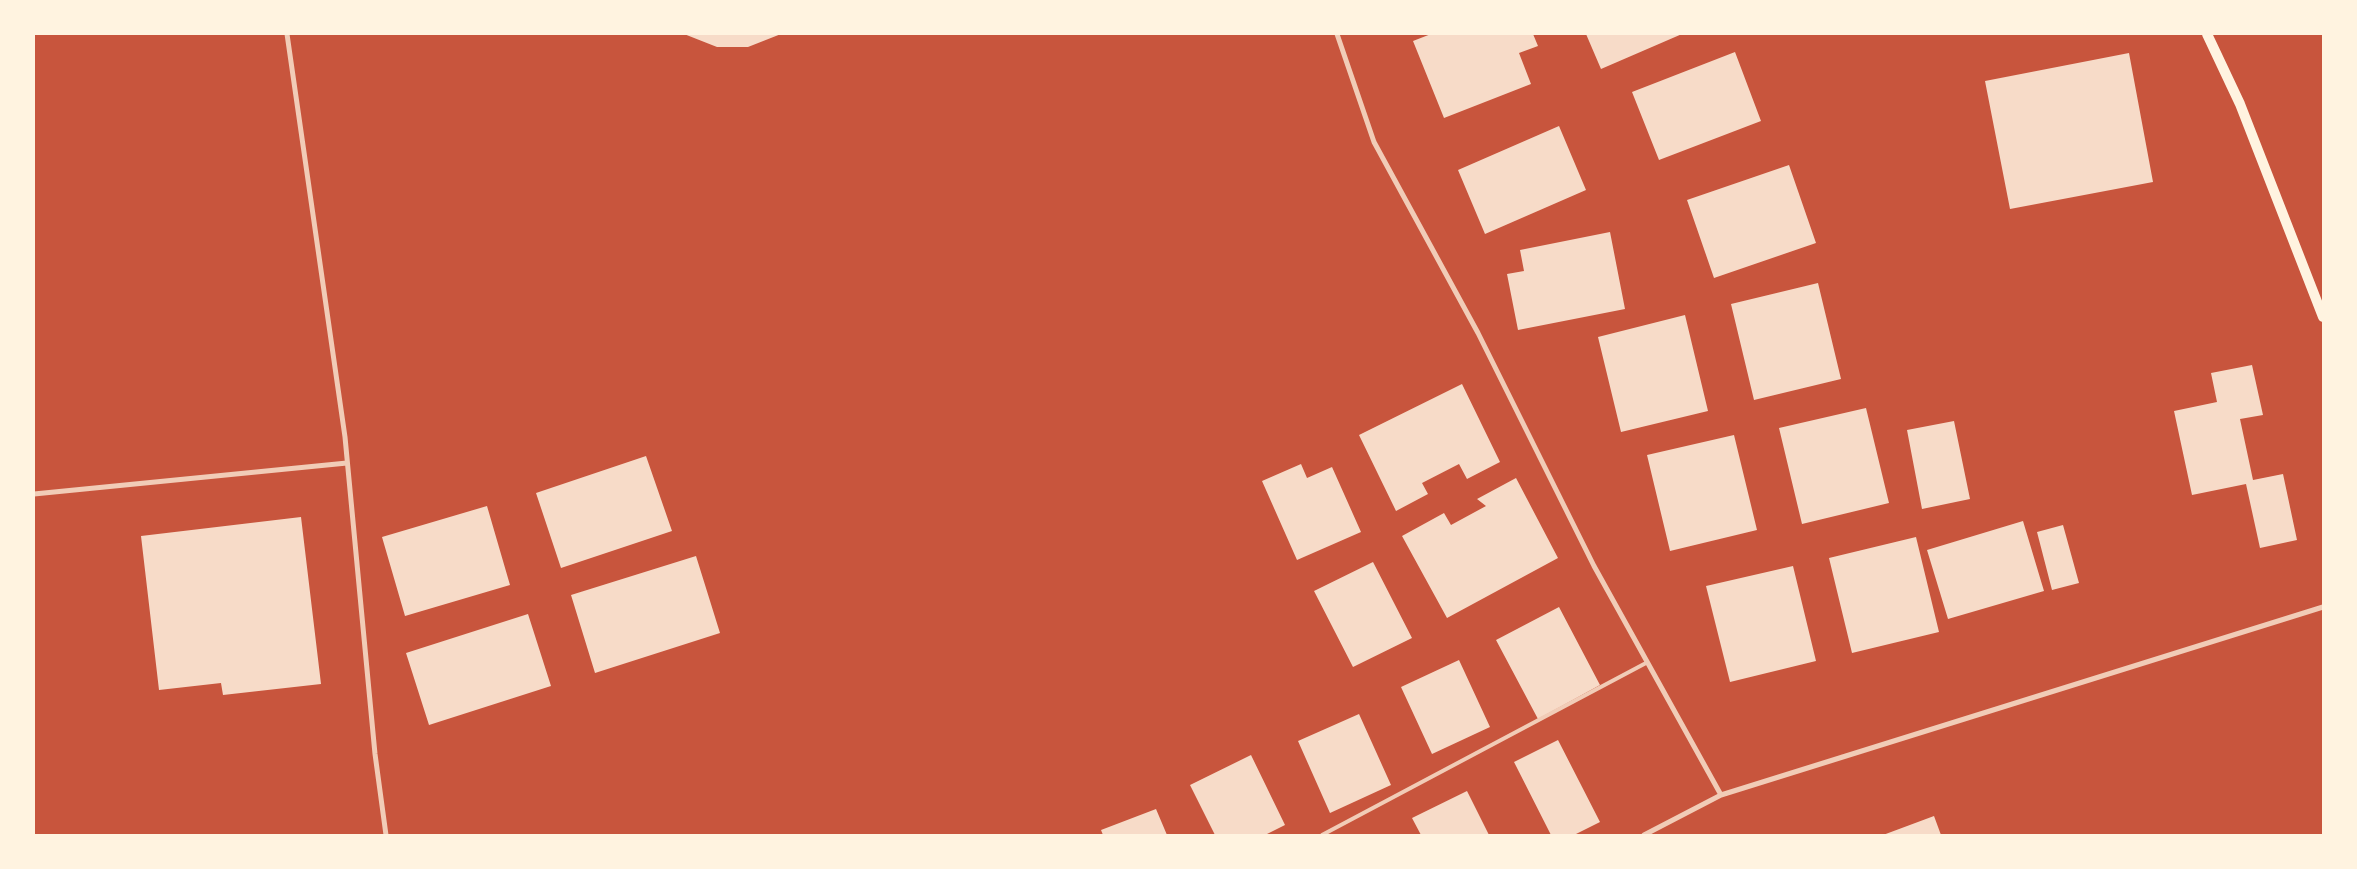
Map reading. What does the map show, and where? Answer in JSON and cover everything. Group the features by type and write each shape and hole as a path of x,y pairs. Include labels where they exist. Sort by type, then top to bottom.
{"main road":[{"path":"2207,34 2240,104 2323,317"}],"street":[{"path":"287,34 347,463 375,754 386,835"},
{"path":"1337,34 1374,142 1478,334 1594,566 1646,663 1721,795"},
{"path":"34,494 347,463"},
{"path":"1644,835 1721,795 2323,607"}],"lane":[{"path":"1322,835 1646,663"}],"building":[{"path":"684,34 781,34 748,47 717,47"},
{"path":"1431,34 1533,34 1538,46 1519,53 1531,84 1444,118 1413,41"},
{"path":"1586,34 1682,34 1601,69"},
{"path":"1735,52 1761,121 1659,160 1632,92"},
{"path":"2129,53 2153,182 2010,209 1985,81"},
{"path":"1559,126 1586,190 1485,234 1458,170"},
{"path":"1789,165 1816,243 1714,278 1687,200"},
{"path":"1610,232 1625,309 1518,330 1507,274 1524,271 1520,250"},
{"path":"1818,283 1841,379 1754,400 1731,304"},
{"path":"1685,315 1708,411 1621,432 1598,337"},
{"path":"2252,365 2263,415 2240,419 2253,480 2283,474 2297,540 2260,548 2246,484 2192,495 2174,411 2217,402 2211,373"},
{"path":"1462,384 1500,462 1467,479 1459,464 1422,483 1428,494 1396,511 1359,435"},
{"path":"1866,408 1889,503 1802,524 1779,428"},
{"path":"1954,421 1970,499 1922,509 1907,430"},
{"path":"1734,435 1757,530 1670,551 1647,455"},
{"path":"646,456 672,531 561,568 536,493"},
{"path":"1301,464 1307,478 1332,467 1361,532 1297,560 1262,481"},
{"path":"1516,478 1558,558 1447,618 1402,536 1444,513 1451,525 1486,506 1477,499"},
{"path":"487,506 510,585 405,616 382,537"},
{"path":"301,517 321,684 223,695 221,683 159,690 141,536"},
{"path":"2023,521 2044,591 1948,619 1927,550"},
{"path":"2063,525 2079,583 2052,590 2037,532"},
{"path":"1916,537 1939,632 1852,653 1829,558"},
{"path":"696,556 720,633 595,673 571,595"},
{"path":"1373,562 1412,638 1353,667 1314,591"},
{"path":"1793,566 1816,661 1730,682 1706,586"},
{"path":"1559,607 1600,685 1538,719 1496,640"},
{"path":"528,614 551,686 429,725 406,653"},
{"path":"1459,660 1490,727 1432,754 1401,687"},
{"path":"1359,714 1391,785 1330,813 1298,741"},
{"path":"1558,740 1600,822 1574,835 1551,835 1514,762"},
{"path":"1251,755 1285,825 1265,835 1215,835 1190,785"},
{"path":"1467,791 1489,835 1421,835 1412,818"},
{"path":"1156,809 1167,835 1103,835 1101,830"},
{"path":"1934,816 1941,835 1883,835"}]}
